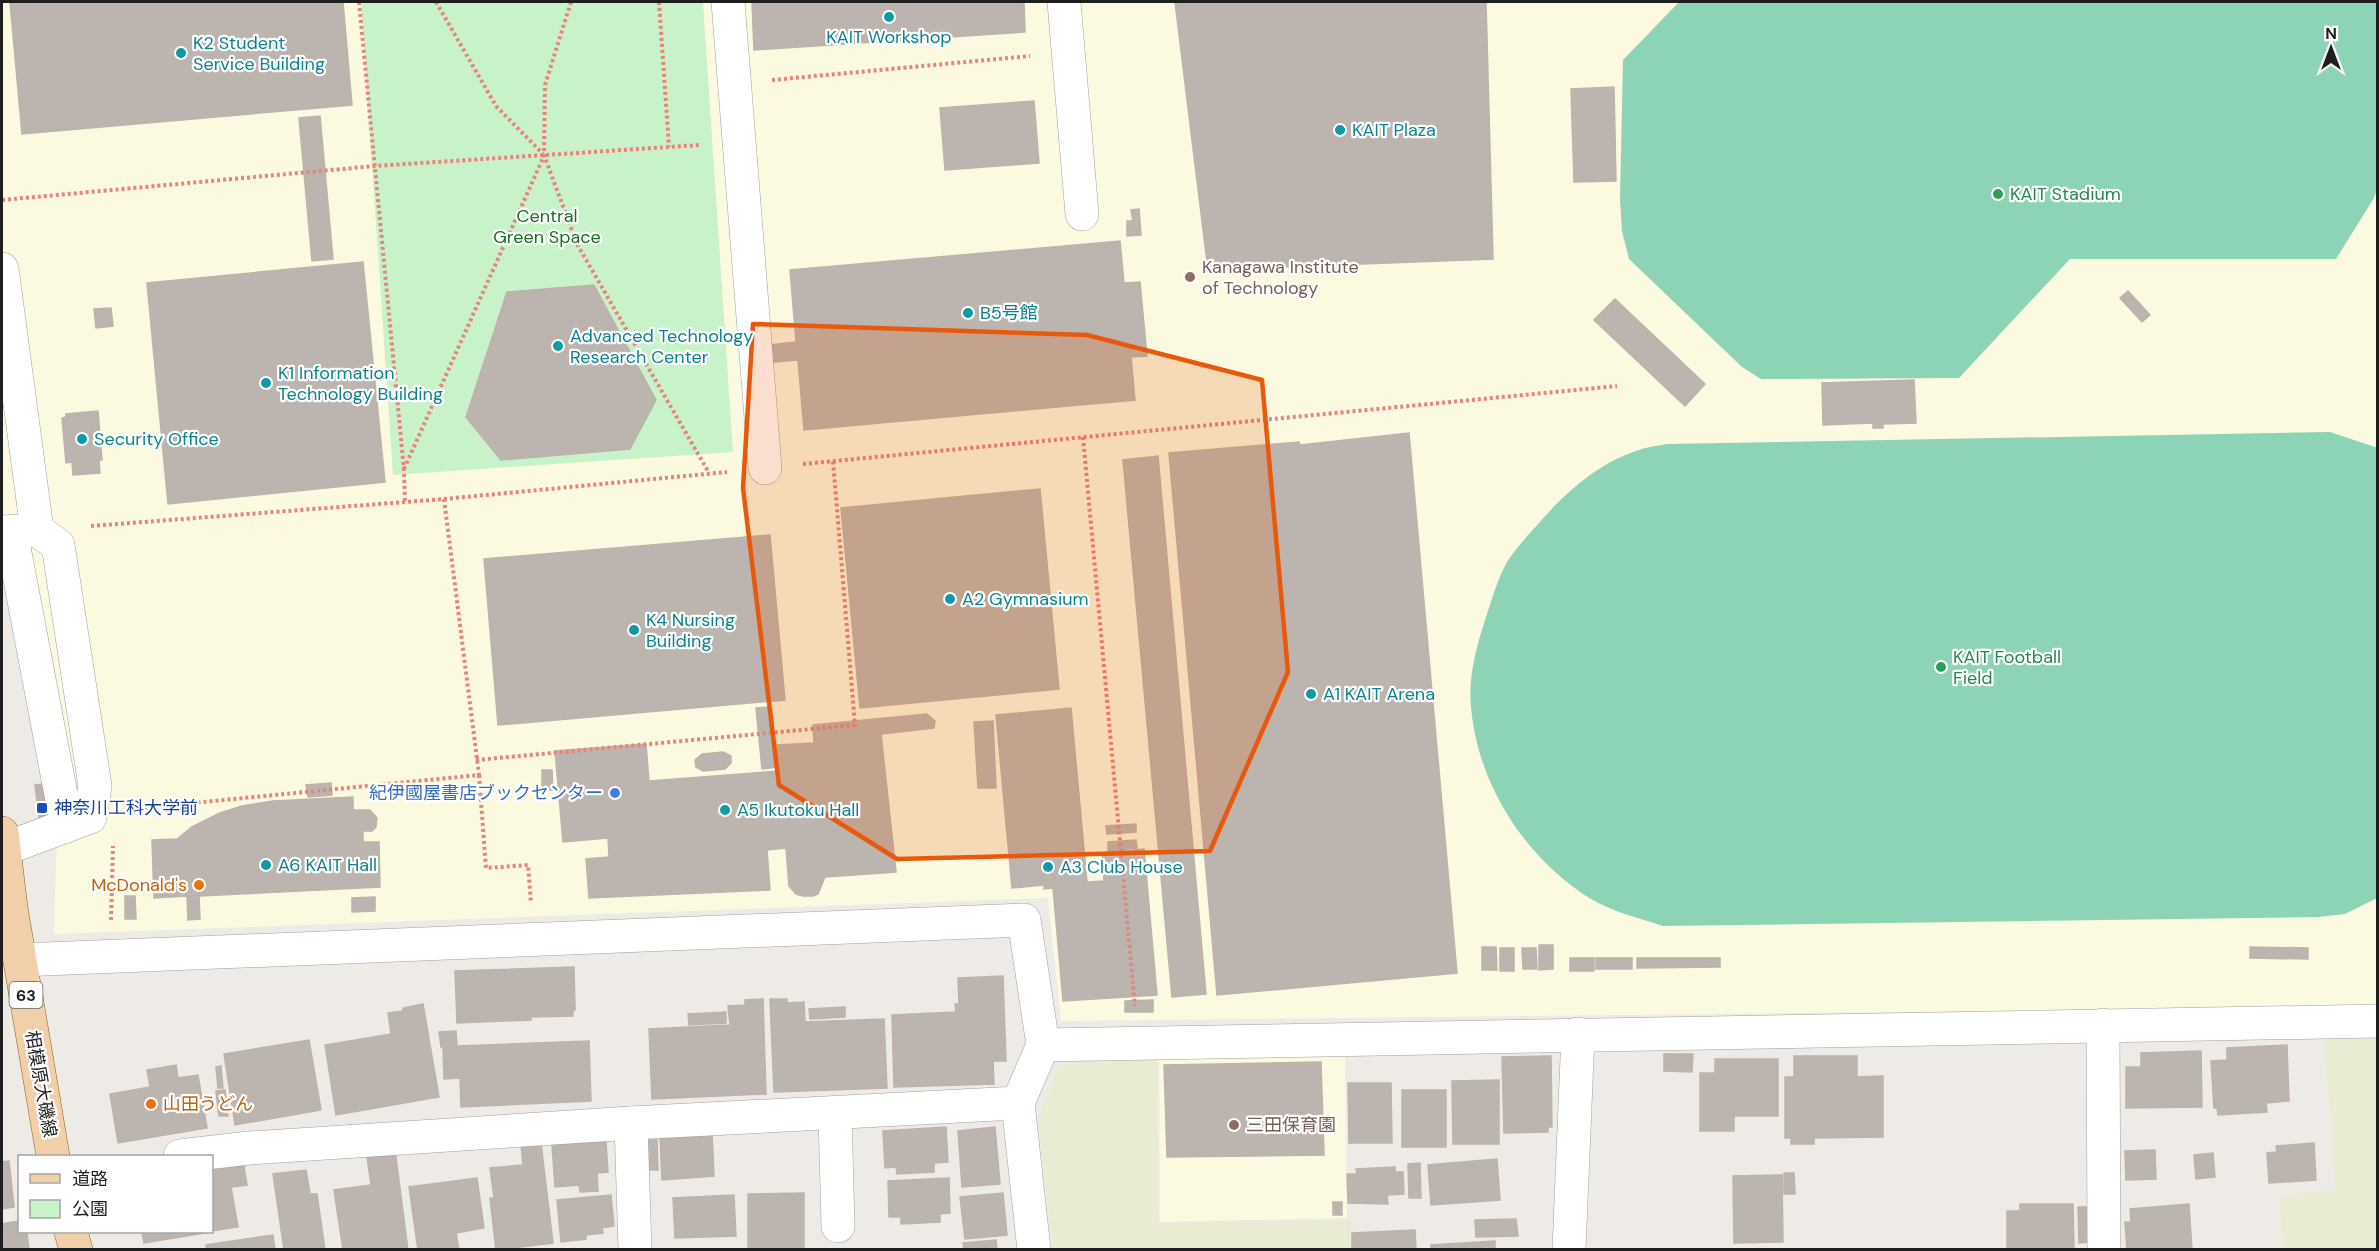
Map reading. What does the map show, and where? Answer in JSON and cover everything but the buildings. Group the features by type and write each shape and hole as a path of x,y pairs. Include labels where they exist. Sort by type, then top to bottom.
{"main road":[{"name":"相模原大磯線","path":"3,841 6,908 20,960 53,1155"},
{"path":"71,1233 76,1250"}],"street":[{"path":"728,2 765,468"},
{"path":"1064,2 1082,214"},
{"path":"2,269 16,531 67,826"},
{"path":"3,841 67,826 90,817 95,786 58,545 16,531"},
{"path":"20,960 1024,920 1042,1045 1018,1103 1034,1250"},
{"path":"1042,1045 2378,1021"},
{"path":"2103,1025 2104,1250"},
{"path":"1569,1250 1578,1034"},
{"path":"189,1155 249,1148 631,1123 1018,1103"},
{"path":"835,1114 838,1226"},
{"path":"631,1123 635,1250"}],"path":[{"path":"359,2 404,470 405,502"},
{"path":"436,2 496,106 544,155"},
{"path":"571,2 544,85 544,155 577,244 710,473"},
{"path":"659,2 669,147"},
{"path":"735,83 1068,53"},
{"path":"2,200 375,166 740,142"},
{"path":"404,470 544,155"},
{"path":"16,531 444,499 1617,386"},
{"path":"1083,437 1139,1042"},
{"path":"476,760 855,725 833,461"},
{"path":"444,499 479,775 486,868 528,865"},
{"path":"126,809 479,775"},
{"path":"110,956 113,844"}],"highlighted area":[{"path":"753,324 1087,335 1262,380 1288,672 1210,851 897,859 779,785 743,488"}],"shaded area":[{"name":"Kanagawa Institute of Technology","path":"2,2 2377,2 2377,1007 1061,1021 1048,898 54,934 57,827 2,553"},
{"path":"2324,1037 2377,1037 2377,1249 2283,1249 2279,1196 2336,1190"},
{"path":"1345,1055 1347,1218 1160,1222 1159,1058"},
{"path":"1157,1058 1158,1223 1351,1220 1350,1249 1053,1249 1038,1118 1056,1073 1073,1059"}],"green space":[{"name":"Central Green Space","path":"361,2 703,2 733,452 393,475"},
{"name":"KAIT Stadium","path":"1679,2 2377,2 2377,189 2374,198 2336,259 2070,259 1959,378 1761,379 1742,367 1629,259 1622,231 1620,199 1623,60"},
{"name":"KAIT Football Field","path":"2330,432 2378,448 2377,898 2345,914 2318,917 1663,926 1599,904 1567,882 1545,863 1526,840 1508,816 1494,791 1475,735 1470,695 1479,638 1495,589 1511,557 1549,512 1571,490 1595,472 1622,457 1636,451 1667,444"}],"place":[{"name":"KAIT Workshop","path":"889,17"},
{"name":"K2 Student Service Building","path":"181,53"},
{"name":"KAIT Plaza","path":"1340,130"},
{"name":"KAIT Stadium","path":"1998,194"},
{"name":"Kanagawa Institute of Technology","path":"1190,277"},
{"name":"B5号館","path":"968,313"},
{"name":"Advanced Technology Research Center","path":"558,346"},
{"name":"K1 Information Technology Building","path":"266,383"},
{"name":"Security Office","path":"82,439"},
{"name":"A2 Gymnasium","path":"950,599"},
{"name":"K4 Nursing Building","path":"634,630"},
{"name":"KAIT Football Field","path":"1941,667"},
{"name":"A1 KAIT Arena","path":"1311,694"},
{"name":"紀伊國屋書店ブックセンター","path":"615,793"},
{"name":"神奈川工科大学前","path":"42,808"},
{"name":"A5 Ikutoku Hall","path":"725,810"},
{"name":"A6 KAIT Hall","path":"266,865"},
{"name":"A3 Club House","path":"1048,867"},
{"name":"McDonald's","path":"199,885"},
{"name":"山田うどん","path":"151,1104"},
{"name":"三田保育園","path":"1234,1125"}]}
